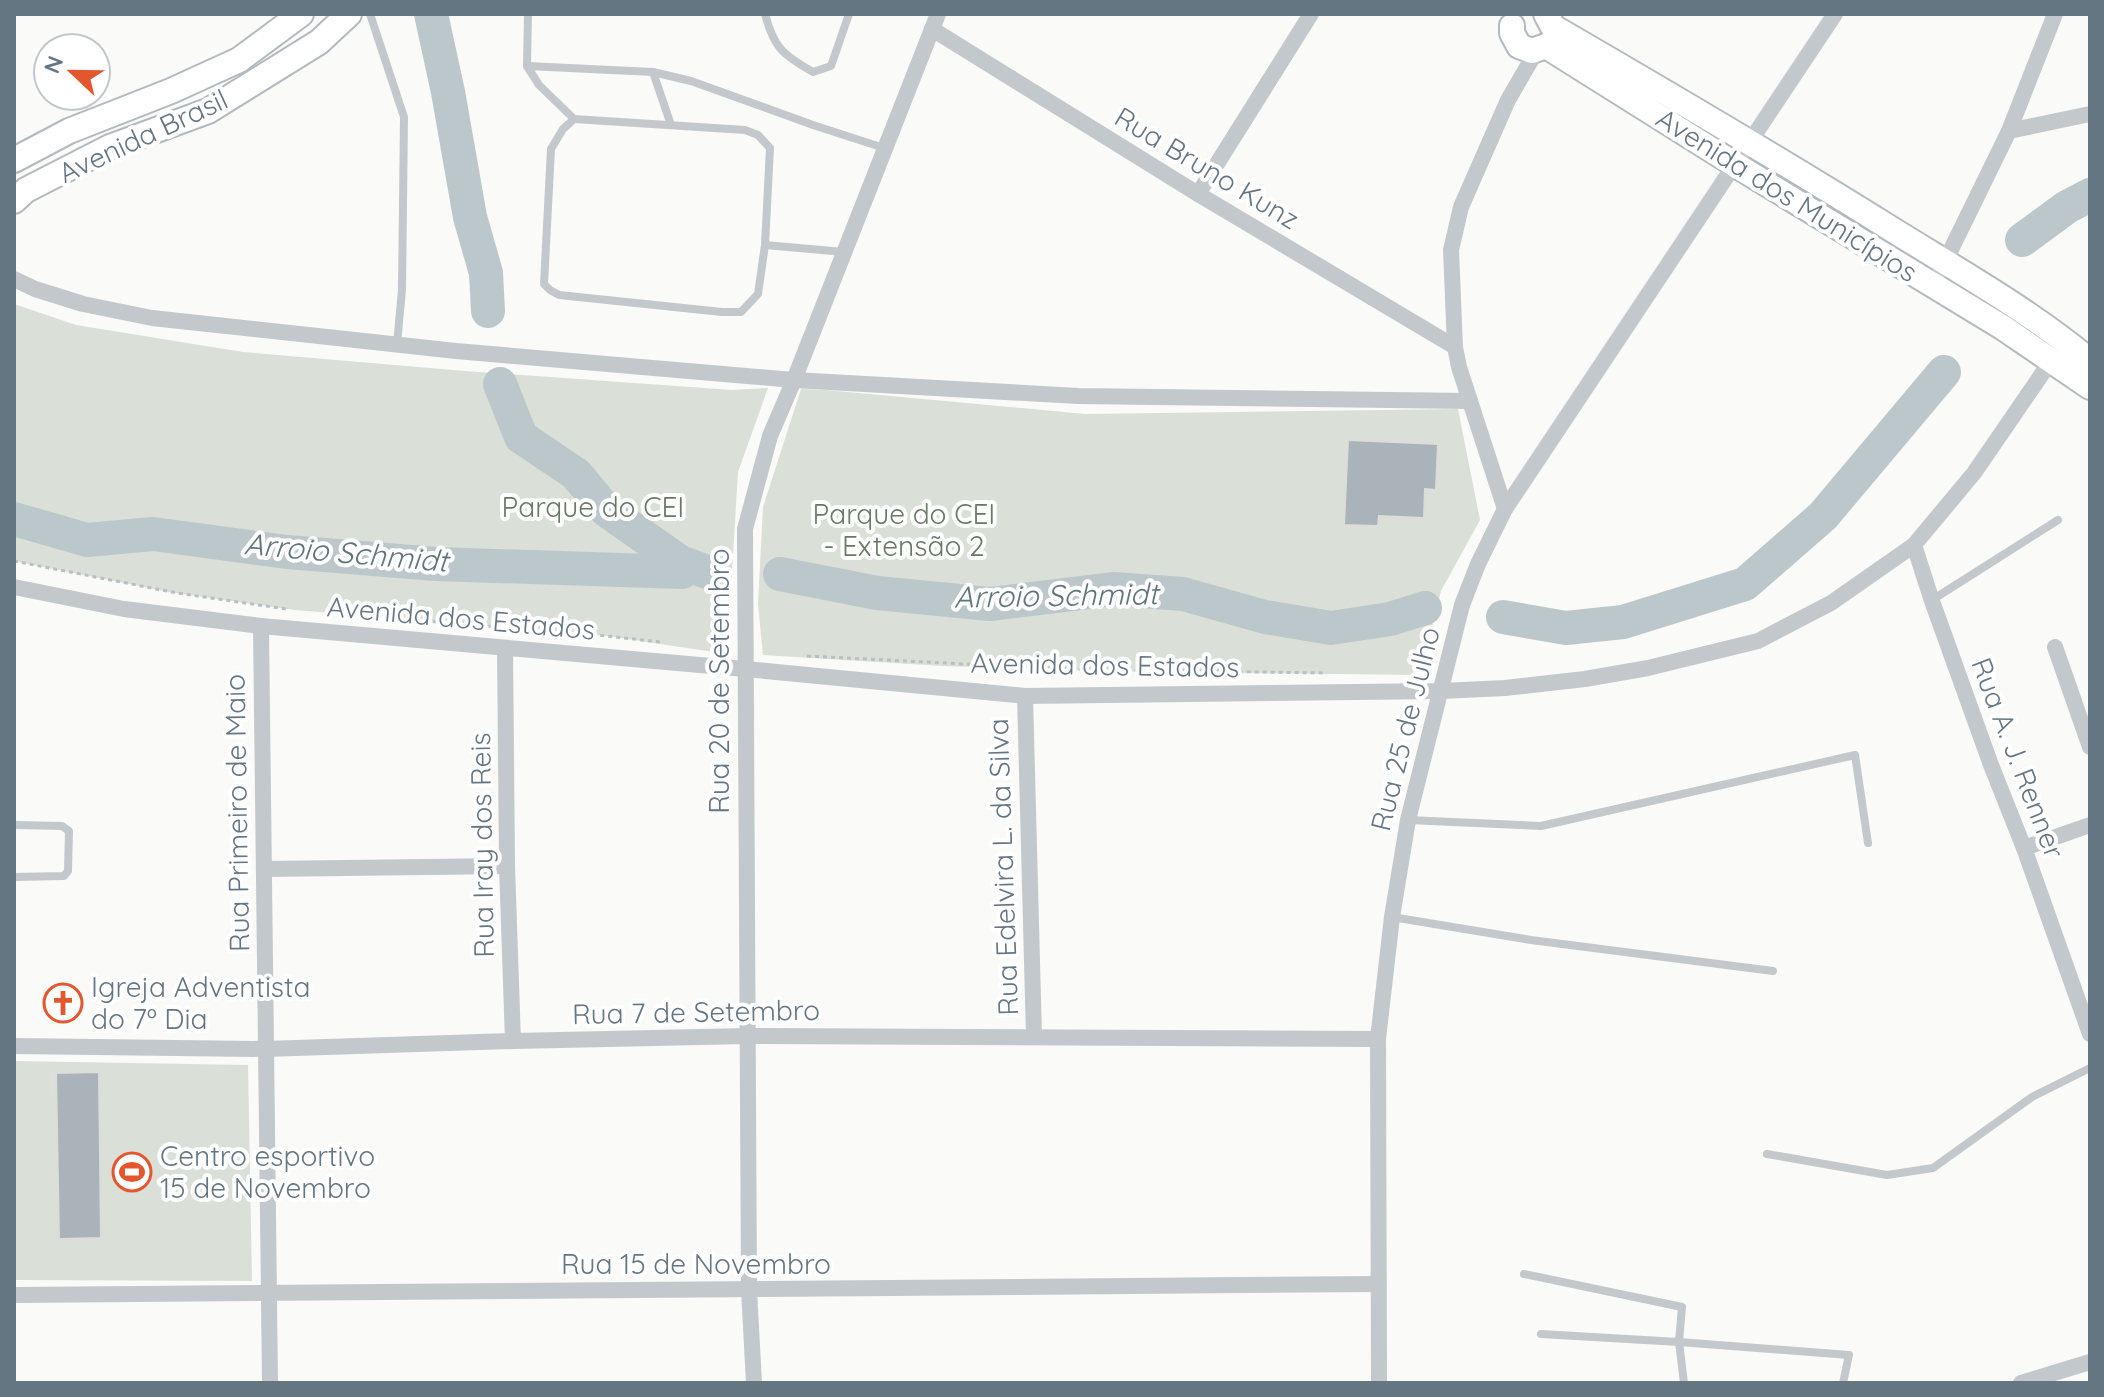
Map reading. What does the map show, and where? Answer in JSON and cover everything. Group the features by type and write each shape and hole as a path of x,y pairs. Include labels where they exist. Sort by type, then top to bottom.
{"main road":[{"name":"Avenida Brasil","path":"14,160 69,131 239,60 301,14"},
{"name":"Avenida Brasil","path":"14,201 26,190 110,147 208,111 319,42 349,14"},
{"name":"Avenida dos Municípios","path":"1532,27 1749,141 1946,263 2059,351 2090,387"},
{"name":"Avenida dos Municípios","path":"1532,27 1734,164 1932,285 2059,351 2090,361"}],"street":[{"path":"1198,194 1311,14"},
{"name":"Rua 25 de Julho","path":"1379,1383 1378,1039 1392,917 1408,820 1462,605 1505,509 1835,14"},
{"path":"1932,285 1946,263 2009,131 2055,14"},
{"name":"Rua Bruno Kunz","path":"935,22 1198,194 1455,347"},
{"name":"Rua 20 de Setembro","path":"754,1383 749,1290 745,529 770,436 935,22"},
{"path":"1505,509 1459,367 1455,347 1451,250 1461,207 1508,100 1532,27"},
{"path":"2009,131 2090,114"},
{"path":"14,279 83,304 152,318 472,353 794,380 1078,396 1470,401"},
{"name":"Avenida dos Estados","path":"14,587 124,609 261,626 1025,696 1441,691 1585,679 1648,668 1758,641 1831,603 1914,545 1974,473 2059,351"},
{"name":"Rua A. J. Renner","path":"1914,545 2090,1034"},
{"name":"Rua Primeiro de Maio","path":"261,626 270,1383"},
{"path":"2055,647 2090,747"},
{"name":"Rua Iray dos Reis","path":"505,648 507,866 513,1041"},
{"name":"Rua Edelvira L. da Silva","path":"1025,696 1034,1037"},
{"path":"2024,848 2090,825"},
{"path":"264,869 507,866"},
{"name":"Rua 7 de Setembro","path":"14,1046 265,1049 748,1036 1378,1039"},
{"name":"Rua 15 de Novembro","path":"14,1295 1378,1284"},
{"path":"2021,1383 2090,1362"}],"lane":[{"path":"370,14 404,117 402,290 397,344"},
{"path":"528,14 527,66 539,85 574,119 745,130 758,135 770,148 765,245 758,294 741,312 559,295 544,284 551,149 563,129 574,119"},
{"path":"765,14 771,34 788,58 813,72 831,66 849,14"},
{"path":"527,66 653,72 691,81 884,148"},
{"path":"653,72 671,125"},
{"path":"765,245 844,252"},
{"path":"1932,601 2058,520"},
{"path":"1408,820 1541,826 1855,755 1868,843"},
{"path":"14,825 62,826 69,831 68,871 64,876 14,877"},
{"path":"1392,917 1531,940 1773,971"},
{"path":"1767,1154 1887,1175 1933,1168 2032,1097 2090,1068"},
{"path":"1524,1274 1682,1307 1679,1342 1684,1383"},
{"path":"1541,1334 1849,1355 1843,1383"}],"path":[{"path":"14,561 177,593 295,610"},
{"path":"373,617 668,643"},
{"path":"809,656 1064,669 1327,673"}],"green space":[{"name":"Parque do CEI","path":"14,304 76,325 243,352 732,390 768,388 738,472 727,654 607,636 295,610 169,592 14,561"},
{"name":"Parque do CEI - Extensão 2","path":"801,389 1085,414 1458,409 1480,520 1441,591 1419,675 942,666 763,655 758,604 763,507"},
{"name":"Centro esportivo 15 de Novembro","path":"14,1061 248,1065 252,1281 14,1280"}],"building":[{"path":"1348,440 1438,444 1436,490 1425,489 1424,518 1379,516 1378,526 1344,525"},
{"path":"99,1072 101,1238 59,1239 56,1073"}],"waterway":[{"path":"431,14 470,217 486,273 488,311"},
{"name":"Arroio Schmidt","path":"2022,240 2067,207 2090,195"},
{"name":"Arroio Schmidt","path":"1503,617 1566,628 1623,622 1745,584 1823,516 1944,372"},
{"path":"500,384 521,437 576,474 606,510 680,562 707,572"},
{"name":"Arroio Schmidt","path":"14,519 87,540 153,534 287,552 436,564 682,572"},
{"name":"Arroio Schmidt","path":"780,574 877,593 990,604 1113,589 1183,594 1265,617 1331,628 1390,619 1425,608"}],"place":[{"name":"Igreja Adventista do 7º Dia","path":"63,1003"},
{"name":"Centro esportivo 15 de Novembro","path":"132,1172"}]}
